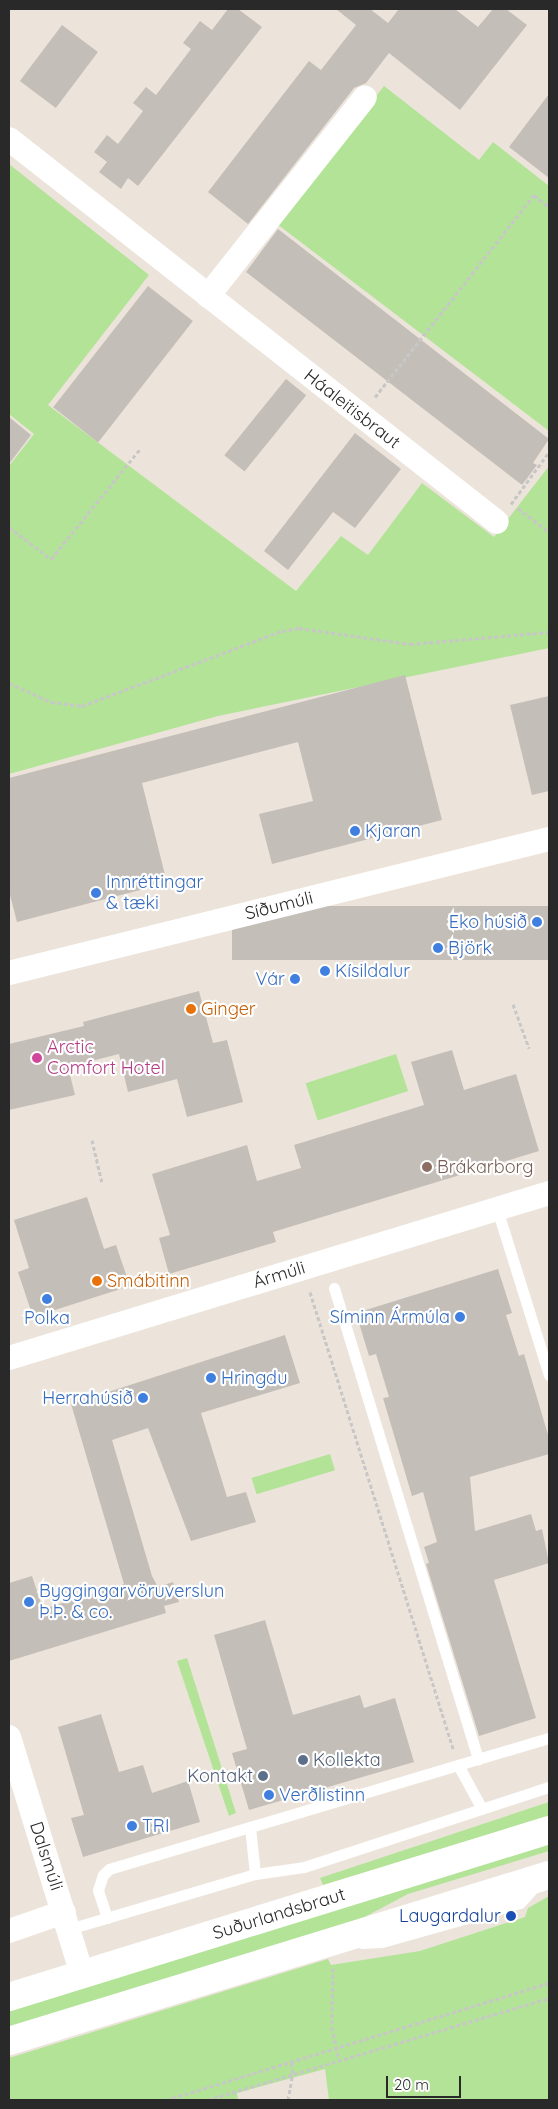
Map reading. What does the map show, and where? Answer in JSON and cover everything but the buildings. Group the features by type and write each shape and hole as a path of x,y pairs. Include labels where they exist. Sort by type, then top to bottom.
{"main road":[{"name":"Suðurlandsbraut","path":"9,1997 549,1830"},
{"path":"9,2041 331,1952 547,1876"}],"street":[{"path":"208,296 365,97"},
{"name":"Háaleitisbraut","path":"9,139 497,522"},
{"name":"Síðumúli","path":"9,973 549,840"},
{"name":"Ármúli","path":"9,1358 549,1193"},
{"name":"Dalsmúli","path":"9,1737 67,1920 82,1974"},
{"path":"9,1930 67,1920"}],"lane":[{"path":"497,1209 549,1375"},
{"path":"334,1288 478,1759"},
{"path":"107,1918 98,1890 103,1875 109,1869 549,1738"},
{"path":"458,1765 482,1809"},
{"path":"67,1920 107,1918 255,1874 304,1867 549,1787"},
{"path":"250,1827 255,1874"}],"path":[{"path":"361,416 534,195 549,207"},
{"path":"9,527 51,559 140,449"},
{"path":"497,522 549,452"},
{"path":"511,503 549,532"},
{"path":"9,683 52,702 82,706 291,630 410,644 549,632"},
{"path":"513,1004 529,1048"},
{"path":"92,1140 102,1184"},
{"path":"302,1268 458,1765"},
{"path":"331,1952 332,2027 339,2059"},
{"path":"166,2100 335,2046 549,1983"},
{"path":"207,2100 339,2059 549,1998"},
{"path":"288,2100 293,2073 291,2060"}],"green space":[{"path":"384,86 479,160 493,142 549,186 549,431 277,224"},
{"path":"9,164 149,275 48,405 296,591 341,536 368,555 422,483 494,537 549,466 549,648 218,716 9,774 9,466 34,434 9,414"},
{"path":"396,1054 408,1091 318,1120 306,1083"},
{"path":"330,1454 335,1470 257,1494 252,1478"},
{"path":"187,1658 236,1813 229,1816 177,1661"},
{"path":"549,1802 549,1816 323,1885 320,1878"},
{"path":"549,1843 549,1851 408,1894 357,1921 9,2028 9,2009"},
{"path":"549,1896 549,2100 329,2100 325,2069 237,2093 238,2100 9,2100 9,2058 328,1959 331,1965 420,1951 525,1917 528,1908"}],"place":[{"name":"Kjaran","path":"355,831"},
{"name":"Innréttingar & tæki","path":"96,893"},
{"name":"Eko húsið","path":"537,922"},
{"name":"Björk","path":"438,948"},
{"name":"Kísildalur","path":"325,971"},
{"name":"Vár","path":"295,979"},
{"name":"Ginger","path":"191,1009"},
{"name":"Arctic Comfort Hotel","path":"37,1058"},
{"name":"Brákarborg","path":"427,1167"},
{"name":"Smábitinn","path":"97,1281"},
{"name":"Polka","path":"47,1299"},
{"name":"Síminn Ármúla","path":"460,1317"},
{"name":"Hringdu","path":"211,1378"},
{"name":"Herrahúsið","path":"143,1398"},
{"name":"Byggingarvöruverslun Þ.Þ. & co.","path":"29,1602"},
{"name":"Kollekta","path":"303,1760"},
{"name":"Kontakt","path":"263,1776"},
{"name":"Verðlistinn","path":"269,1795"},
{"name":"TRI","path":"132,1826"},
{"name":"Laugardalur","path":"511,1916"}]}
